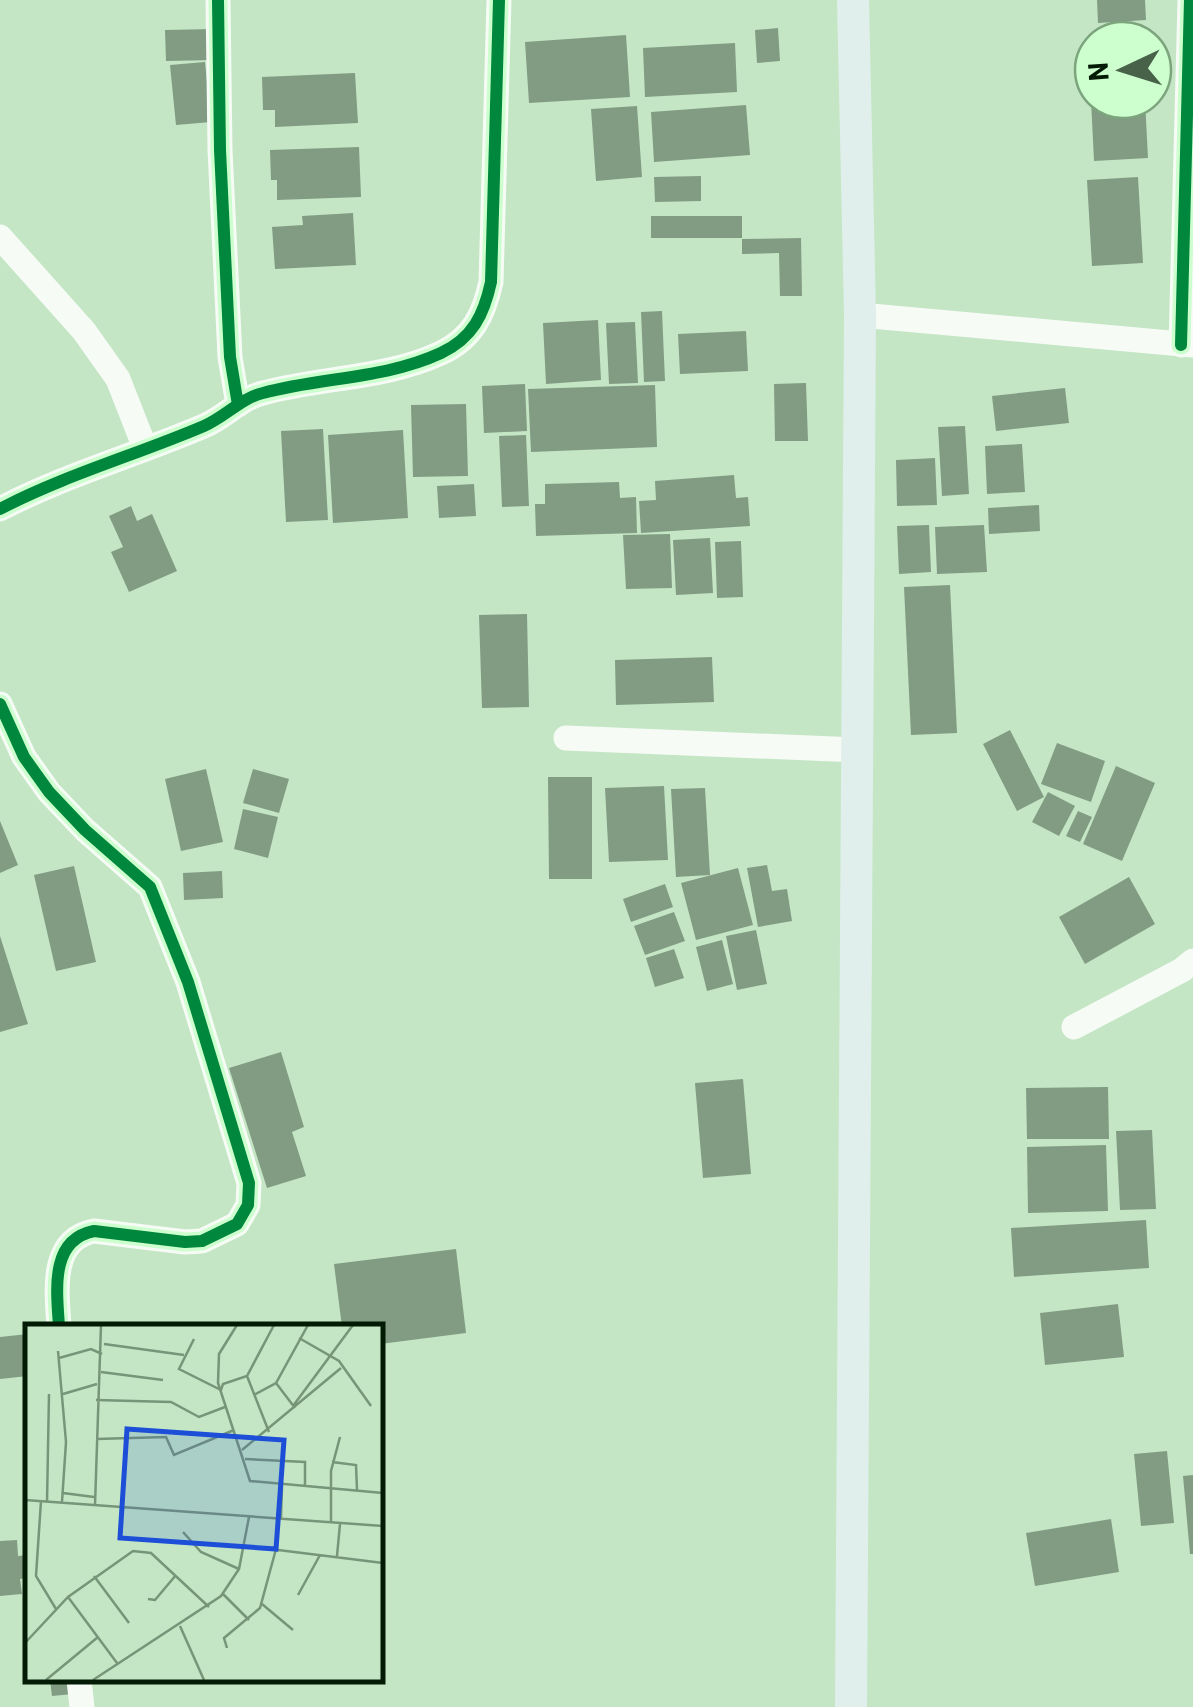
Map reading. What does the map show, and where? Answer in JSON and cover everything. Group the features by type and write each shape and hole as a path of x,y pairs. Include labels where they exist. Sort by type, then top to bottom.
{"main road":[{"path":"851,1707 860,315 853,0"}],"street":[{"path":"218,0 229,338 238,404"},
{"path":"0,509 203,426 260,393 394,369 443,352 470,332 485,310 490,282 499,0"},
{"path":"860,315 1187,345 1190,0"},
{"path":"0,237 96,347 118,380 145,448"},
{"path":"0,704 24,757 49,792 85,830 150,887 188,982 249,1183 248,1204 236,1224 202,1242 94,1231 80,1234 67,1246 60,1264 59,1324"},
{"path":"566,738 858,750"},
{"path":"1074,1027 1193,961"},
{"path":"79,1682 82,1707"}],"building":[{"path":"1097,0 1145,0 1146,20 1098,20"},
{"path":"778,28 780,61 757,63 755,30"},
{"path":"214,29 215,60 166,61 165,30"},
{"path":"626,35 630,97 529,103 525,42"},
{"path":"735,43 737,92 645,97 643,48"},
{"path":"205,62 211,122 176,125 170,65"},
{"path":"355,73 358,123 275,127 275,110 263,110 262,77"},
{"path":"746,105 750,155 654,162 651,112"},
{"path":"637,106 642,177 596,181 591,109"},
{"path":"1092,120 1146,120 1148,158 1094,161"},
{"path":"359,147 361,197 277,200 277,180 271,180 270,150"},
{"path":"701,176 701,201 655,202 654,177"},
{"path":"1138,177 1143,263 1092,266 1087,180"},
{"path":"353,213 356,265 275,269 272,227 303,225 302,216"},
{"path":"651,216 742,216 742,238 651,238"},
{"path":"801,238 802,296 780,296 779,253 742,254 742,239"},
{"path":"662,311 665,381 644,382 641,312"},
{"path":"598,320 601,380 546,384 543,323"},
{"path":"635,322 638,383 609,384 606,323"},
{"path":"746,331 748,371 680,374 678,334"},
{"path":"806,383 808,441 775,441 774,384"},
{"path":"525,384 527,431 484,433 482,386"},
{"path":"655,385 657,447 531,452 528,389"},
{"path":"1065,388 1069,423 996,431 992,396"},
{"path":"466,404 468,476 413,477 411,405"},
{"path":"965,426 969,494 942,496 938,427"},
{"path":"323,429 328,520 286,522 281,431"},
{"path":"403,430 408,518 333,523 328,435"},
{"path":"526,435 529,506 502,507 499,436"},
{"path":"1022,444 1025,492 987,494 985,446"},
{"path":"935,458 937,505 897,506 896,460"},
{"path":"734,475 736,498 748,497 750,526 641,533 639,501 656,500 655,481"},
{"path":"619,482 620,498 636,497 637,533 536,536 535,504 545,504 545,484"},
{"path":"474,484 476,516 439,518 437,486"},
{"path":"1039,505 1040,531 989,534 988,508"},
{"path":"131,506 137,521 152,514 177,571 129,592 111,552 123,547 109,516"},
{"path":"929,525 931,572 899,574 897,526"},
{"path":"984,525 987,572 937,574 935,527"},
{"path":"670,534 672,588 626,589 623,535"},
{"path":"710,538 713,593 676,595 673,540"},
{"path":"741,541 743,597 717,598 715,542"},
{"path":"950,585 957,733 911,735 904,587"},
{"path":"527,614 529,707 482,708 479,615"},
{"path":"712,657 714,702 616,705 615,660"},
{"path":"1010,730 1044,797 1017,811 983,744"},
{"path":"1057,743 1105,761 1091,802 1041,784"},
{"path":"1116,766 1155,783 1122,861 1083,844"},
{"path":"206,769 223,842 181,851 165,779"},
{"path":"253,769 289,779 279,813 243,803"},
{"path":"548,777 592,777 592,879 549,879"},
{"path":"664,786 668,860 609,862 605,788"},
{"path":"705,788 710,875 676,877 671,789"},
{"path":"1048,792 1075,806 1059,836 1032,822"},
{"path":"243,809 278,817 268,858 234,849"},
{"path":"1078,811 1092,817 1080,842 1066,836"},
{"path":"0,821 18,865 0,873"},
{"path":"767,865 772,891 787,889 792,921 758,927 747,868"},
{"path":"74,866 96,962 56,971 34,875"},
{"path":"738,868 753,925 696,940 681,883"},
{"path":"222,871 223,898 184,900 183,873"},
{"path":"1129,877 1155,924 1085,964 1059,917"},
{"path":"665,884 673,907 631,922 623,899"},
{"path":"674,912 685,941 645,955 634,926"},
{"path":"756,930 767,984 737,990 726,936"},
{"path":"0,936 28,1024 0,1032"},
{"path":"722,940 733,984 707,991 696,947"},
{"path":"674,949 684,978 655,987 646,958"},
{"path":"281,1052 304,1127 292,1132 306,1176 267,1188 229,1068"},
{"path":"743,1079 751,1174 703,1178 695,1083"},
{"path":"1108,1087 1109,1139 1027,1139 1026,1088"},
{"path":"1152,1130 1156,1209 1120,1210 1116,1131"},
{"path":"1106,1145 1108,1211 1028,1213 1027,1147"},
{"path":"1146,1220 1149,1268 1014,1277 1011,1228"},
{"path":"456,1249 466,1333 382,1344 382,1324 342,1324 334,1264"},
{"path":"1118,1304 1124,1357 1045,1365 1040,1313"},
{"path":"25,1334 25,1376 0,1379 0,1337"},
{"path":"1167,1451 1174,1523 1141,1526 1134,1454"},
{"path":"1193,1475 1193,1554 1190,1554 1183,1476"},
{"path":"1111,1519 1119,1572 1035,1586 1026,1533"},
{"path":"17,1540 18,1556 25,1555 25,1578 20,1579 22,1594 0,1596 0,1541"},
{"path":"50,1682 71,1682 73,1694 52,1696"}],"cycle path":[{"path":"218,0 220,150 230,357 238,405"},
{"path":"0,509 204,426 255,395 420,362 452,347 469,332 481,315 491,282 499,0"},
{"path":"1181,345 1190,0"},
{"path":"0,704 24,757 49,792 85,830 150,887 188,982 249,1183 248,1205 237,1224 202,1241 94,1231 79,1236 69,1245 59,1269 59,1324"}]}
